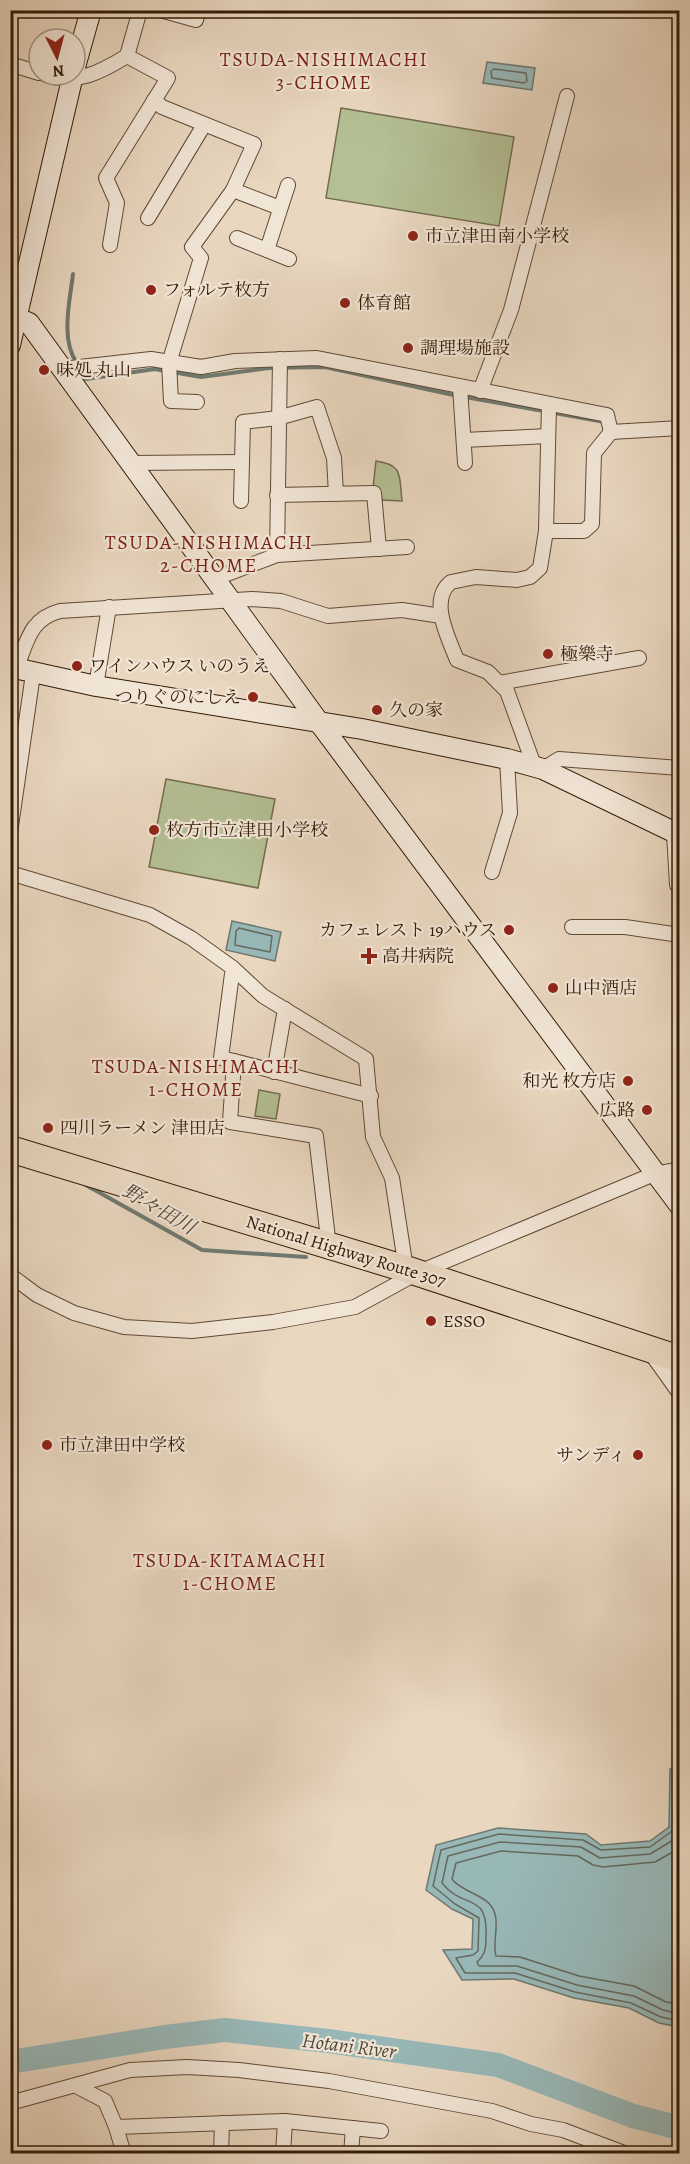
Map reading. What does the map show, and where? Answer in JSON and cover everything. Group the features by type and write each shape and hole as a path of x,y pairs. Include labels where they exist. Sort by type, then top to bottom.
{"highway":[{"name":"National Highway Route 307","path":"11,1149 411,1271 680,1359"}],"street":[{"path":"86,27 91,10"},
{"path":"87,74 95,75 127,56 140,10"},
{"path":"160,10 196,20 198,10"},
{"path":"110,245 117,203 106,178 168,78 127,56"},
{"path":"10,64 27,69"},
{"path":"10,345 70,87"},
{"path":"480,391 511,310 567,96"},
{"path":"154,100 162,107 254,144 233,190 192,247 201,258 170,371 171,401 197,402"},
{"path":"148,218 204,125"},
{"path":"267,250 288,185"},
{"path":"233,190 280,208"},
{"path":"237,238 289,259"},
{"path":"17,318 29,323 318,721 680,1206"},
{"path":"62,369 151,359 170,371 235,361 280,362 316,358 461,394 480,391 548,411 607,415 610,426 594,453 592,524 584,531 546,531"},
{"path":"277,555 280,362"},
{"path":"461,394 465,463"},
{"path":"241,501 243,422 278,418 317,407 334,458 336,494"},
{"path":"539,769 507,691 488,672 457,660 441,616 444,592 452,582 476,577 517,580 536,573 540,568 546,531 548,411"},
{"path":"610,426 680,428"},
{"path":"464,440 548,435"},
{"path":"130,463 242,462"},
{"path":"278,495 375,493 379,549"},
{"path":"214,579 277,555 407,547"},
{"path":"10,832 20,670 36,623 46,615 109,607 231,602 252,599 280,601 328,616 402,610 441,616"},
{"path":"96,686 109,607"},
{"path":"499,683 639,658"},
{"path":"20,670 96,686 318,721 507,759 539,769 677,834 675,885"},
{"path":"492,872 510,813 507,759"},
{"path":"539,769 559,759 680,768"},
{"path":"10,873 150,915 192,938 233,968 263,996 366,1059 373,1137 392,1178 401,1242 411,1271"},
{"path":"572,927 625,927 680,934"},
{"path":"232,974 221,1059 371,1096"},
{"path":"274,1072 285,1009"},
{"path":"234,1061 230,1122 316,1136 333,1248"},
{"path":"10,1275 37,1295 74,1313 124,1327 192,1331 273,1322 355,1307 411,1271 654,1174 680,1168"},
{"path":"648,1349 680,1394"},
{"path":"10,2103 130,2070 188,2067 329,2081 492,2111 531,2124 563,2130 627,2154"},
{"path":"76,2086 105,2101 124,2154"},
{"path":"116,2127 285,2121 381,2132"},
{"path":"284,2154 285,2121"},
{"path":"221,2154 222,2123"},
{"path":"351,2154 353,2128"}],"green space":[{"path":"341,108 514,137 499,226 326,198"},
{"path":"376,461 391,465 396,469 400,478 402,501 382,500 380,490 373,488"},
{"path":"166,779 275,799 258,888 149,867"},
{"path":"259,1090 280,1094 276,1119 255,1116"}],"water":[{"path":"487,62 535,68 532,90 483,83"},
{"path":"232,921 281,932 275,961 226,950"},
{"path":"670,1769 680,1769 679,2027 659,2023 629,2008 574,1998 514,1979 462,1980 443,1950 472,1949 473,1919 452,1909 426,1890 436,1845 498,1828 586,1834 601,1845 650,1841 669,1827"}],"waterway":[{"path":"73,274 67,332 72,354 77,363"},
{"path":"172,372 201,377 269,368 325,367 458,396"},
{"path":"79,380 155,369 165,371"},
{"path":"465,397 605,422"},
{"name":"野々田川","path":"84,1184 202,1250 306,1257"},
{"name":"Hotani River","path":"10,2062 165,2037 225,2030 328,2041 498,2065 633,2116 680,2128"}],"place":[{"name":"市立津田南小学校","path":"413,236"},
{"name":"フォルテ枚方","path":"151,290"},
{"name":"体育館","path":"345,303"},
{"name":"調理場施設","path":"408,348"},
{"name":"味処 丸山","path":"44,370"},
{"name":"極樂寺","path":"548,654"},
{"name":"ワインハウス いのうえ","path":"77,666"},
{"name":"つりぐのにしえ","path":"253,697"},
{"name":"久の家","path":"377,710"},
{"name":"枚方市立津田小学校","path":"154,830"},
{"name":"カフェレスト 19ハウス","path":"509,930"},
{"name":"高井病院","path":"369,956"},
{"name":"山中酒店","path":"553,988"},
{"name":"和光 枚方店","path":"628,1081"},
{"name":"広路","path":"647,1110"},
{"name":"四川ラーメン 津田店","path":"48,1128"},
{"name":"ESSO","path":"431,1321"},
{"name":"市立津田中学校","path":"47,1445"},
{"name":"サンディ","path":"638,1455"}],"district":[{"name":"TSUDA-NISHIMACHI 3-CHOME","path":"324,70"},
{"name":"TSUDA-NISHIMACHI 2-CHOME","path":"209,554"},
{"name":"TSUDA-NISHIMACHI 1-CHOME","path":"196,1078"},
{"name":"TSUDA-KITAMACHI 1-CHOME","path":"230,1572"}]}
